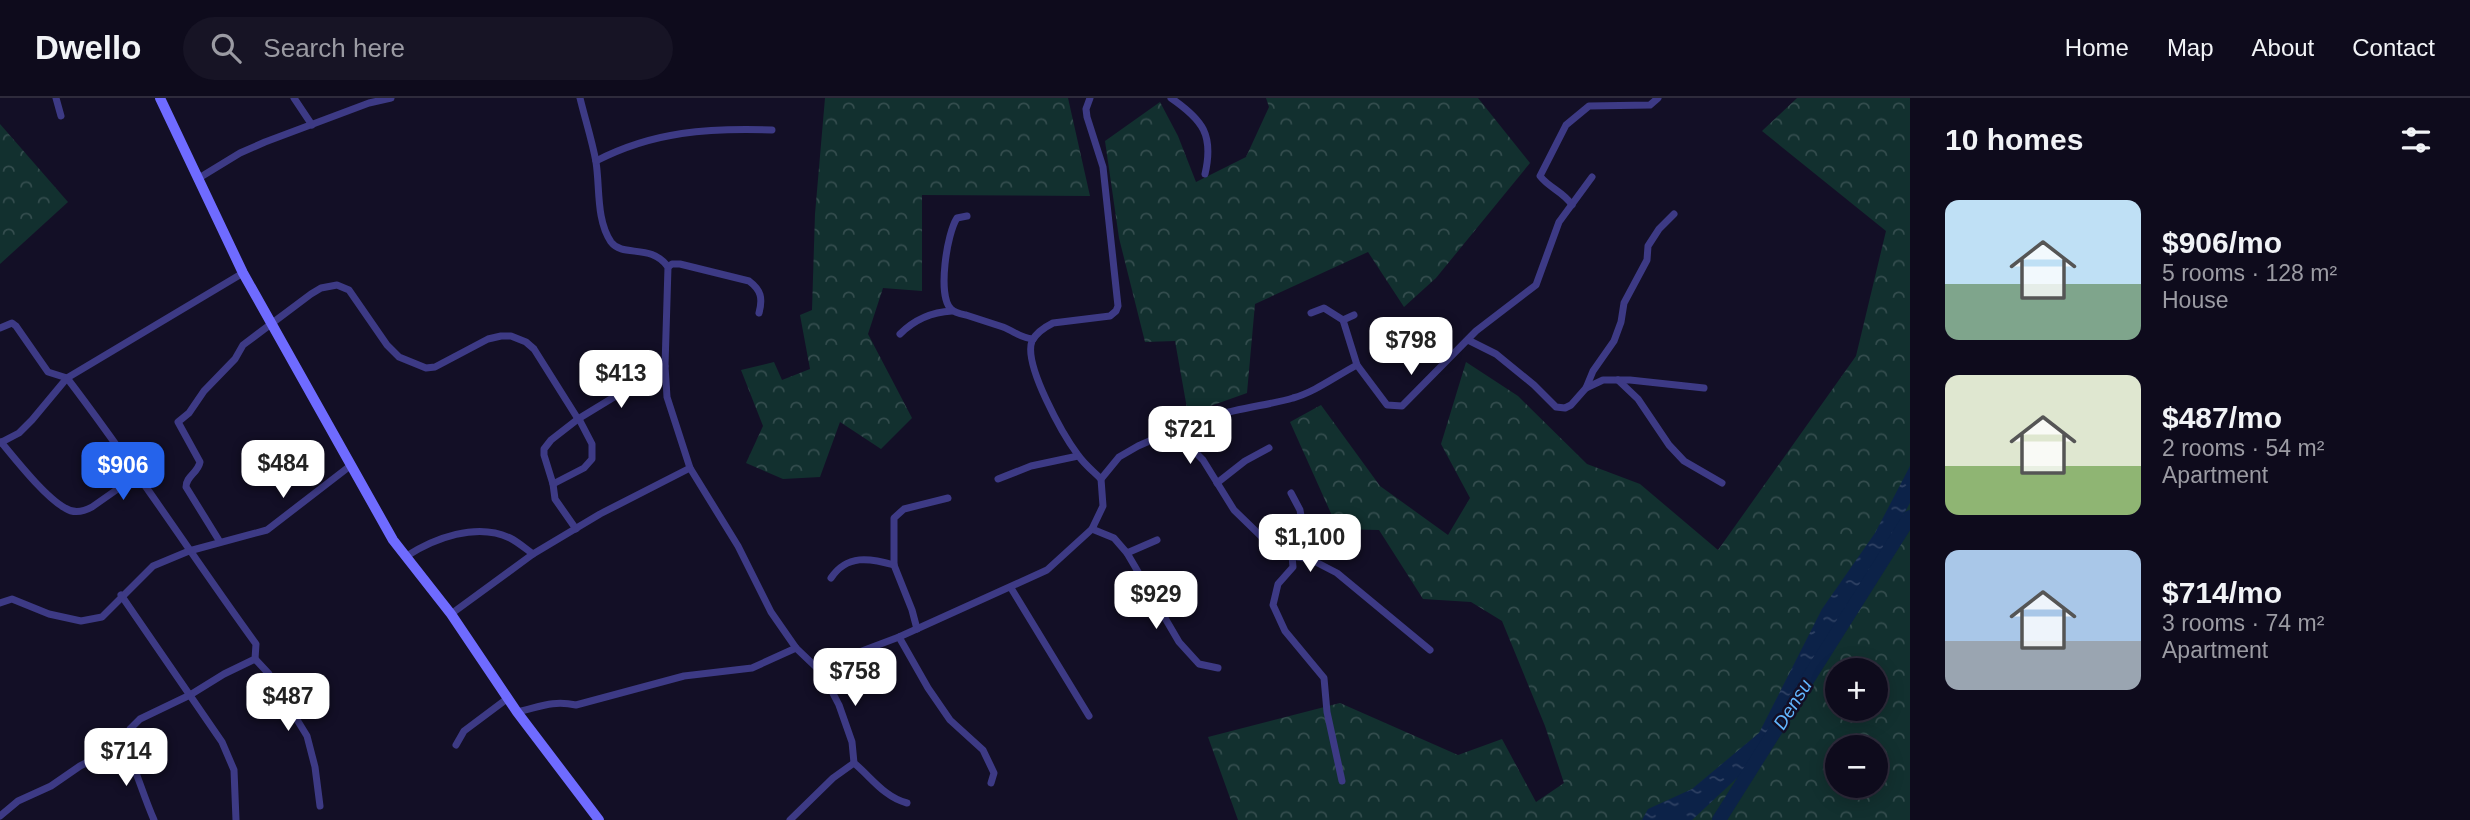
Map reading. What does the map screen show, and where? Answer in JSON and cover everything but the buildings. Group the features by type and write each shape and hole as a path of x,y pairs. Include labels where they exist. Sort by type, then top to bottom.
{"street":[{"path":"56,98 61,116"},
{"path":"160,98 243,273 350,466 405,557 451,614 517,712 594,818"},
{"path":"294,98 312,125"},
{"path":"199,178 240,153 369,103 391,98"},
{"path":"580,98 596,161 603,222 611,241 618,247 662,258 668,267 664,366 667,397 690,468 738,546 771,611 796,648 817,668 839,705 852,742 853,763 896,800 907,803"},
{"path":"817,668 899,637 1048,570 1092,529 1103,506 1101,479 1079,456 1037,378 1030,355 1033,339 1044,327 1053,323 1110,316 1118,306 1103,167 1087,117 1086,109 1090,98"},
{"path":"1171,98 1195,116 1204,129 1209,145 1205,174"},
{"path":"1572,205 1568,197 1540,176 1566,125 1590,102 1650,105 1658,98"},
{"path":"596,161 624,148 675,134 707,129 772,130"},
{"path":"1311,313 1324,308 1343,320 1357,365 1387,405 1402,406 1476,331 1536,285 1559,222 1592,177"},
{"path":"1468,340 1496,354 1556,407 1571,405 1586,388 1593,371 1614,341 1624,303 1647,260 1648,246 1659,229 1675,214"},
{"path":"953,311 947,304 944,289 947,248 953,223 957,218 968,216"},
{"path":"668,267 671,264 680,264 749,281 757,286 762,296 759,313"},
{"path":"139,474 92,507 83,512 75,512 64,508 32,478 2,439 19,433 67,378 243,273"},
{"path":"220,542 186,487 186,481 198,469 200,462 178,422 189,413 204,391 235,359 243,345 321,288 337,285 349,290 387,345 399,357 426,368 500,336 519,338 534,349 592,443 592,459 584,468 553,484"},
{"path":"900,334 908,325 931,314 953,311 1005,328 1021,338 1033,339"},
{"path":"1343,320 1354,315"},
{"path":"0,328 12,323 48,372 67,378 139,474 189,551 256,644 256,659 269,674 307,736 315,767 320,806"},
{"path":"1180,437 1186,429 1211,418 1303,395 1357,365"},
{"path":"576,529 555,499 544,449 551,440 579,419 664,366"},
{"path":"1586,388 1603,380 1704,388"},
{"path":"1617,380 1638,399 1669,445 1684,461 1722,484"},
{"path":"1101,479 1119,457 1138,446 1161,436 1180,437 1203,460 1234,510 1268,543 1292,556 1310,559 1337,573 1430,650"},
{"path":"1217,483 1245,461 1269,448"},
{"path":"998,480 1031,466 1079,456"},
{"path":"0,603 12,599 49,614 80,621 102,617 113,608 121,595 153,566 189,551 254,535 275,526 350,466"},
{"path":"451,614 533,554 690,468"},
{"path":"1291,493 1300,510 1305,539 1292,556 1293,568 1278,584 1273,605 1284,631 1324,678 1327,712 1342,780"},
{"path":"917,629 894,565 894,518 904,509 948,498"},
{"path":"1092,529 1114,538 1127,552 1179,642 1199,664 1218,668"},
{"path":"405,557 440,538 487,531 509,538 533,554"},
{"path":"1127,552 1157,540"},
{"path":"831,578 837,569 850,561 868,557 894,565"},
{"path":"1011,588 1089,716"},
{"path":"121,595 222,742 234,770 236,820"},
{"path":"899,637 950,720 983,750 994,773 991,783"},
{"path":"517,712 547,703 576,705 684,676 752,668 796,648"},
{"path":"0,816 19,801 124,744 130,729 139,719 256,659"},
{"path":"456,745 464,731 508,698"},
{"path":"124,744 135,766 154,820"},
{"path":"790,820 833,778 853,763"}],"green space":[{"path":"825,98 1068,98 1090,196 922,195 922,291 883,288 868,334 912,418 881,449 840,422 820,477 783,479 746,463 763,426 741,370 774,362 782,380 810,369 800,315 812,310 815,214"},
{"path":"1266,98 1478,98 1530,163 1436,278 1404,307 1368,252 1255,304 1247,393 1188,414 1175,341 1145,342 1119,238 1105,141 1160,102 1178,136 1196,182 1246,157 1269,107"},
{"path":"1797,98 1910,98 1910,820 1238,820 1208,737 1340,703 1458,755 1502,739 1536,802 1564,783 1545,726 1502,621 1471,602 1423,599 1379,530 1338,529 1290,422 1321,405 1380,486 1448,535 1470,498 1441,444 1466,362 1518,396 1587,464 1640,484 1718,550 1856,356 1886,231 1762,131"},
{"path":"0,124 68,202 0,264"}],"water":[{"path":"1910,466 1910,503 1852,607 1786,709 1766,751 1692,820 1642,820 1648,809 1692,789 1759,733 1822,609 1875,533"}],"waterway":[{"name":"Densu","path":"1719,820 1910,517"}]}
